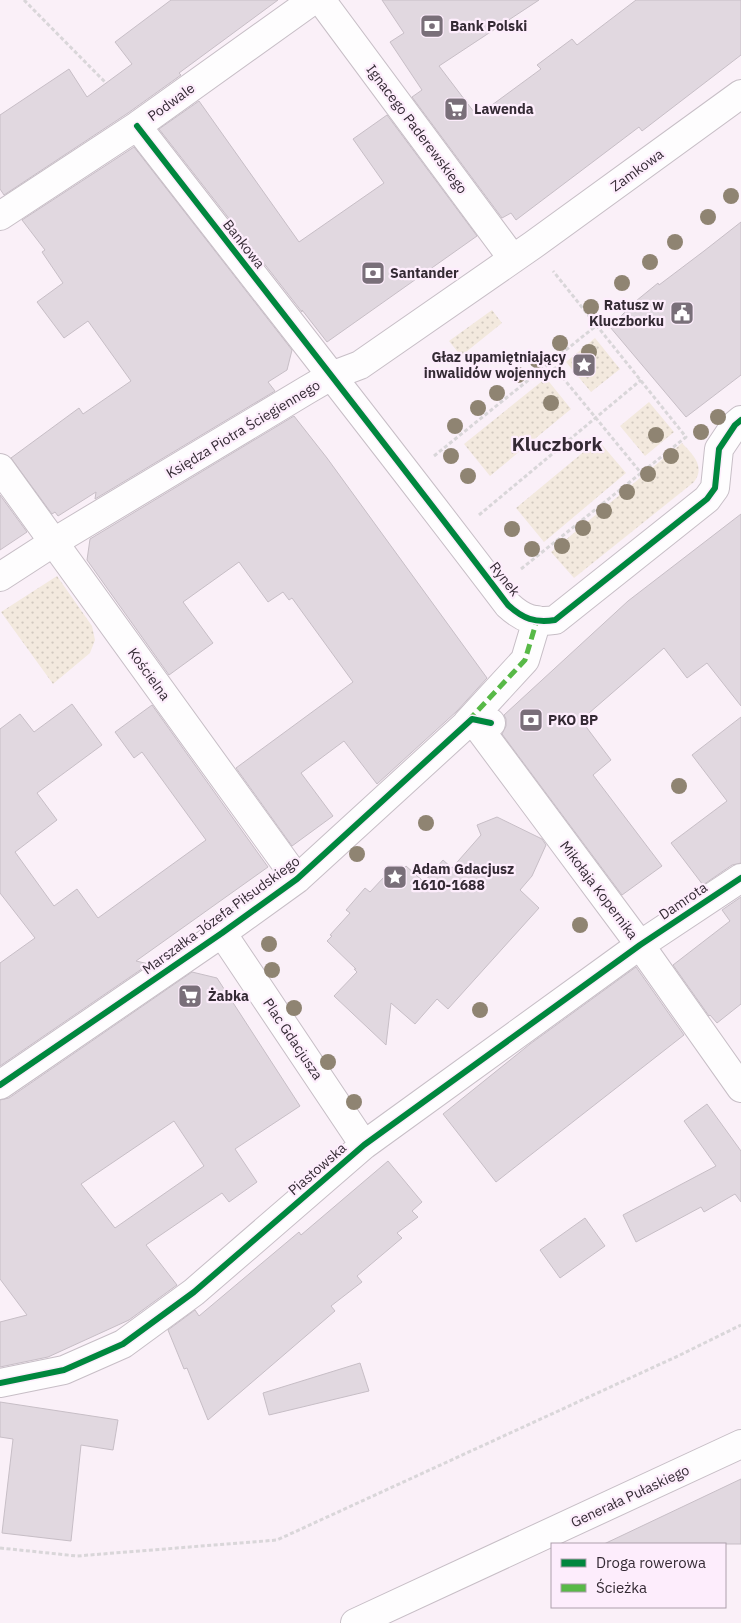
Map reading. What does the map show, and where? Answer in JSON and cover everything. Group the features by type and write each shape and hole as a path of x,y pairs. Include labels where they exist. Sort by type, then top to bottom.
{"street":[{"name":"Podwale","path":"0,216 137,126 313,0"},
{"name":"Ignacego Paderewskiego","path":"321,0 523,252"},
{"name":"Zamkowa","path":"523,252 741,94"},
{"name":"Bankowa","path":"137,126 331,376"},
{"name":"Księdza Piotra Ściegiennego","path":"0,577 54,542 331,376 360,365 523,252"},
{"name":"Rynek","path":"331,376 377,433 508,605 518,614 530,620 537,620"},
{"path":"537,620 545,622 555,620 707,499 715,488 719,449 735,425 741,420"},
{"name":"Kościelna","path":"0,468 297,879"},
{"name":"Marszałka Józefa Piłsudskiego","path":"0,1085 222,933 297,879 476,721 525,660 537,620"},
{"name":"Mikołaja Kopernika","path":"476,721 640,945 741,1088"},
{"name":"Damrota","path":"640,945 741,878"},
{"name":"Plac Gdacjusza","path":"222,933 364,1145"},
{"name":"Piastowska","path":"0,1383 64,1370 123,1344 194,1292 364,1145 640,945"},
{"name":"Generała Pułaskiego","path":"355,1623 741,1444"}],"path":[{"path":"24,0 106,83"},
{"path":"520,570 686,437 597,325 523,252"},
{"path":"430,459 597,325"},
{"path":"550,362 641,473"},
{"path":"476,517 641,380"},
{"path":"0,1548 77,1556 277,1540 670,1360 741,1324"}],"shaded area":[{"path":"492,310 502,323 461,356 449,341"},
{"path":"595,338 620,369 591,392 566,362"},
{"path":"546,378 571,409 490,476 464,444"},
{"path":"649,402 674,432 645,456 620,426"},
{"path":"598,440 626,473 544,542 516,508"},
{"path":"682,443 693,456 698,466 699,471 694,482 574,578 551,552"},
{"path":"57,576 92,626 95,640 90,653 53,684 1,612"}],"building":[{"path":"171,0 278,0 179,73 181,75 128,113 4,195 0,189 0,115 69,69 87,97 132,64 115,42"},
{"path":"382,0 539,0 439,66 477,116 541,69 537,65 572,39 577,45 636,0 741,0 741,55 642,131 639,127 516,220 511,213 502,218 412,97 422,90 390,42 404,33"},
{"path":"199,101 299,242 384,183 353,139 387,115 477,236 327,342 159,129"},
{"path":"134,147 292,350 287,370 268,382 275,391 95,499 96,492 58,516 55,512 52,514 11,458 79,408 83,414 131,381 88,321 64,338 37,302 63,283 42,252 45,250 22,220"},
{"name":"Ratusz w Kluczborku","path":"741,222 741,375 686,417 610,327 625,310 658,283 659,285"},
{"path":"294,416 327,458 487,678 457,711 377,784 344,741 301,773 333,816 292,846 236,768 353,682 292,598 289,600 283,592 268,602 239,562 183,602 213,643 169,675 87,560 90,539"},
{"path":"0,495 27,532 0,550"},
{"path":"741,514 741,706 707,663 687,678 664,648 581,720 611,760 593,775 662,866 622,895 502,734 506,726 504,715 628,601"},
{"path":"72,704 102,745 37,793 57,820 15,852 54,906 77,889 98,918 206,840 142,752 134,758 115,732 152,705 268,867 136,961 149,964 0,1066 0,963 35,938 0,893 0,729 20,714 34,732"},
{"path":"741,717 741,863 732,865 703,885 671,843 727,801 692,755"},
{"path":"497,817 542,839 546,845 532,876 520,890 539,908 448,1009 437,999 415,1024 391,1003 386,1045 334,996 357,972 327,941 350,913 346,910 365,888 370,892 384,877 391,884 406,866 424,882 443,860 452,868 481,835 477,825"},
{"path":"741,897 741,1004 717,1023 709,1016 673,965 730,921 722,910"},
{"path":"636,967 684,1035 496,1182 443,1114 530,1044"},
{"path":"192,972 217,978 300,1106 235,1149 257,1182 229,1202 222,1193 146,1245 177,1285 129,1320 48,1357 0,1367 0,1322 27,1315 0,1279 0,1100 9,1098","holes":["174,1121 204,1166 115,1228 81,1184"]},
{"path":"707,1104 741,1151 741,1202 735,1194 704,1212 701,1207 636,1242 623,1215 716,1166 684,1121"},
{"path":"388,1161 422,1202 412,1211 418,1217 397,1233 402,1238 357,1276 362,1282 331,1306 335,1311 208,1420 187,1368 184,1369 168,1330 195,1310 199,1316 299,1232 301,1235"},
{"path":"585,1218 605,1246 560,1278 540,1250"},
{"path":"360,1363 369,1391 269,1415 263,1393"},
{"path":"0,1402 118,1420 113,1450 81,1445 71,1541 2,1533 13,1439 0,1437"},
{"path":"741,1479 741,1544 606,1543"}],"marked path":[{"path":"468,721 525,660 537,620"}],"cycle path":[{"path":"137,126 508,605 524,617 541,621 555,620 707,499 715,488 719,449 735,425 741,420"},
{"path":"0,1085 222,933 297,879 472,719 491,723"},
{"path":"0,1383 64,1370 123,1344 194,1292 364,1145 640,945 741,878"}],"place":[{"name":"Bank Polski","path":"432,26"},
{"name":"Lawenda","path":"456,109"},
{"name":"Santander","path":"373,273"},
{"name":"Ratusz w Kluczborku","path":"682,313"},
{"name":"Głaz upamiętniający inwalidów wojennych","path":"584,365"},
{"name":"PKO BP","path":"531,720"},
{"name":"Adam Gdacjusz 1610-1688","path":"395,877"},
{"name":"Żabka","path":"190,996"}],"district":[{"name":"Kluczbork","path":"557,444"}]}
